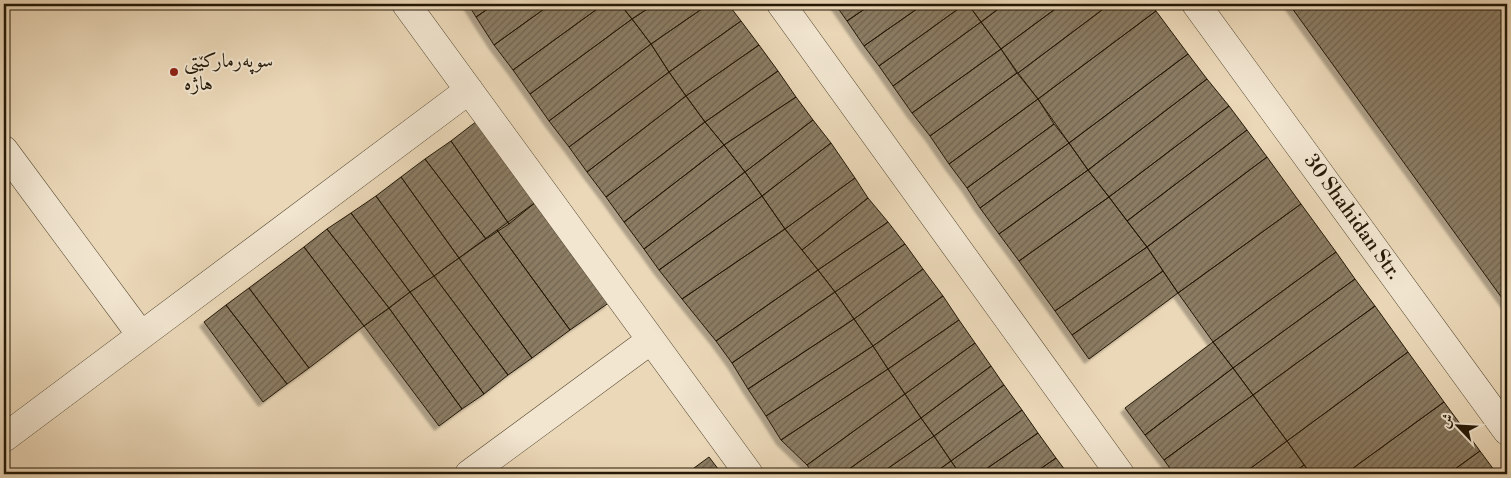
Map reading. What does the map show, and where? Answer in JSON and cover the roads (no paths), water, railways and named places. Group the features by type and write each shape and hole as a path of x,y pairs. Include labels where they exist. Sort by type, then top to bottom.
{"street":[{"path":"406,4 748,474"},
{"path":"781,4 1120,474"},
{"name":"30 Shahidan Str.","path":"1196,4 1507,431"},
{"path":"4,438 469,90"},
{"path":"4,150 141,335"},
{"path":"469,474 651,340"}],"place":[{"name":"سوپەرمارکێتی هاژە","path":"174,72"}]}
